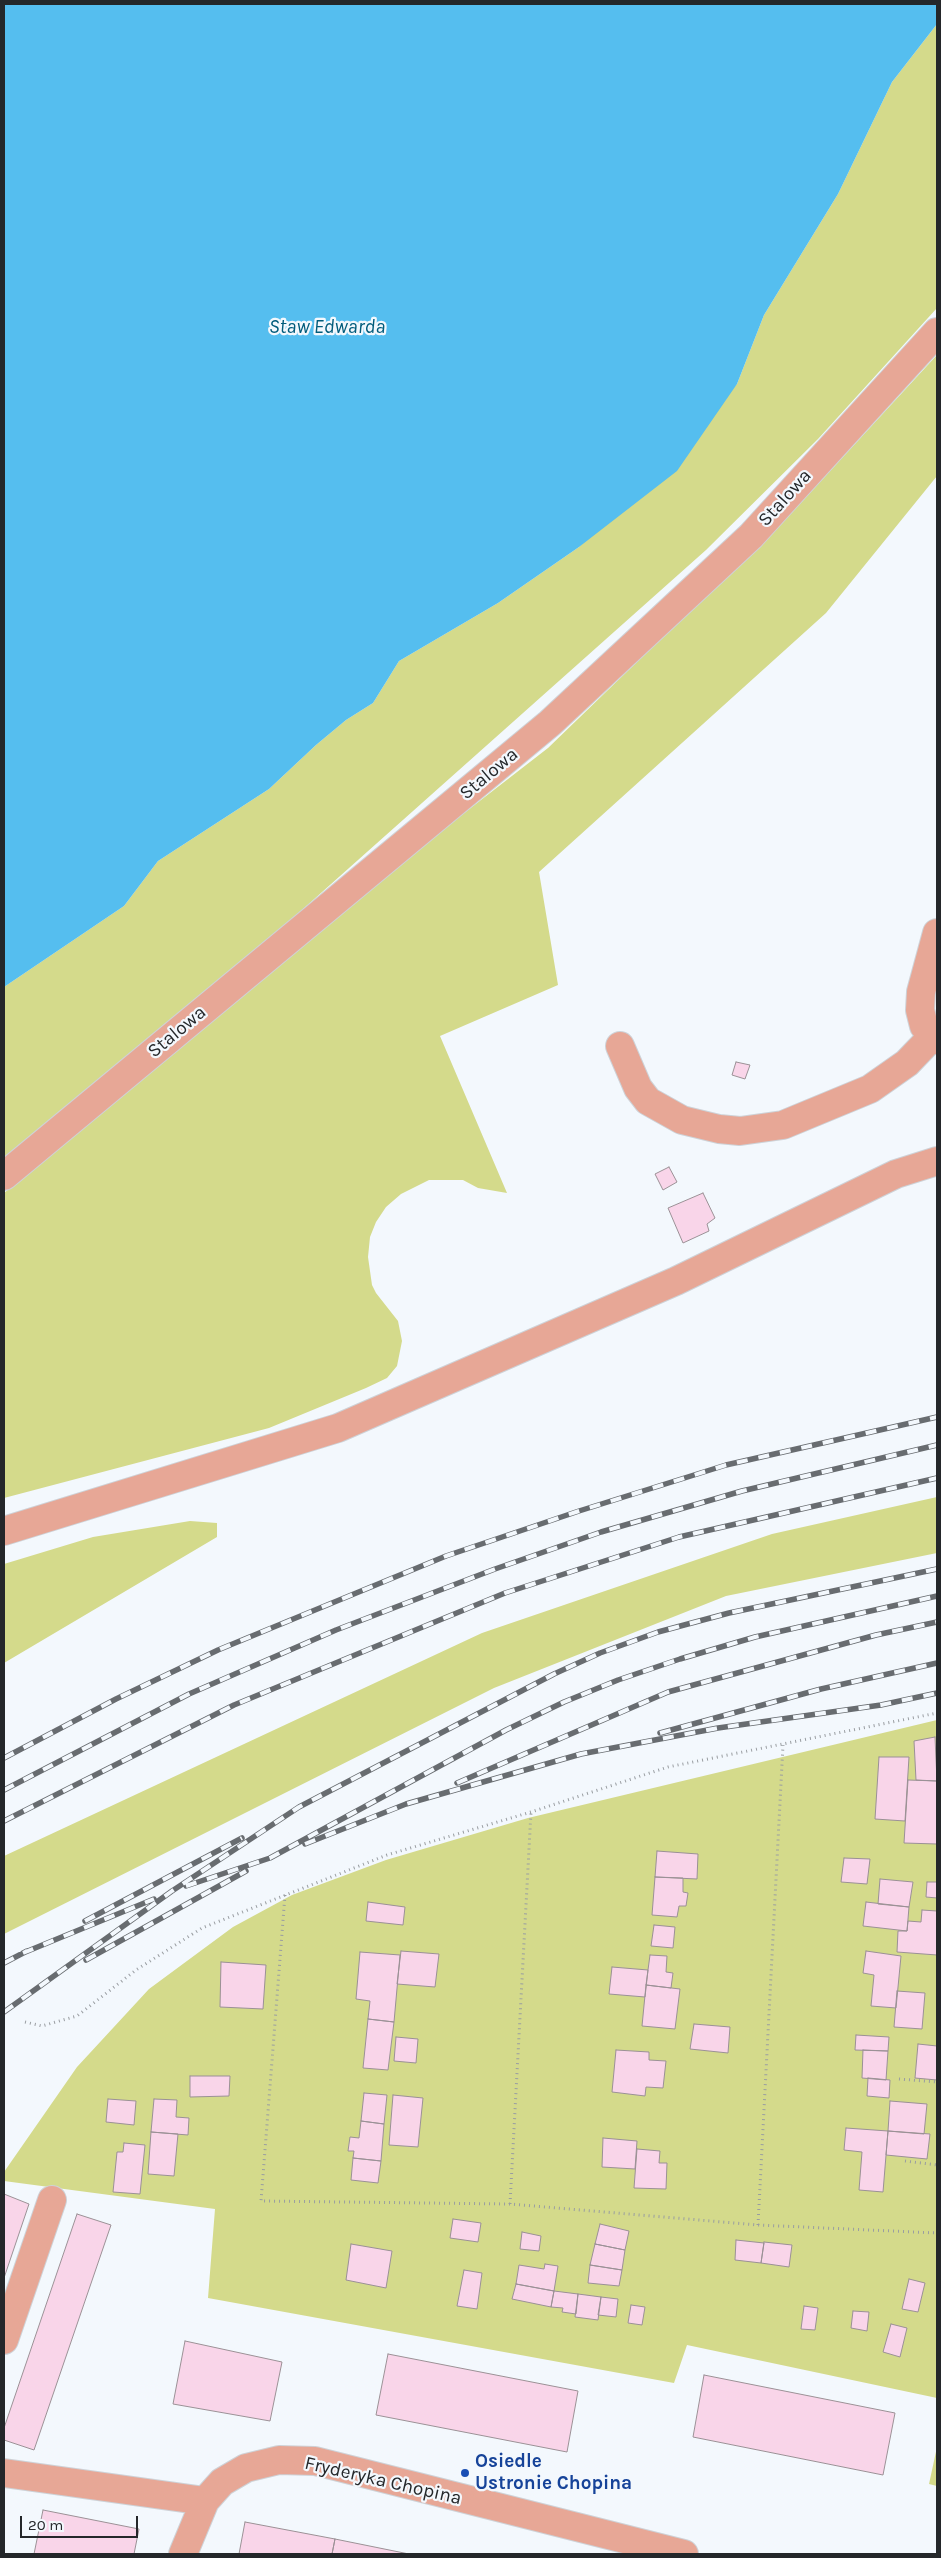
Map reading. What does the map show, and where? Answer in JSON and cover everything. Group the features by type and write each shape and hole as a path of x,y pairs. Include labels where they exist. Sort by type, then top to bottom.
{"street":[{"name":"Stalowa","path":"4,1176 550,723 751,536 937,332"},
{"path":"620,1046 638,1088 648,1101 682,1120 719,1129 740,1131 783,1126 870,1089 907,1064 935,1039 924,1026 920,1010 921,992 937,933"},
{"path":"4,1531 338,1428 676,1281 896,1174 937,1161"},
{"path":"4,2340 52,2200"},
{"name":"Fryderyka Chopina","path":"183,2554 205,2501 222,2482 246,2468 279,2460 316,2462 684,2554"},
{"path":"4,2473 205,2501"}],"path":[{"path":"25,2022 42,2026 77,2016 136,1970 202,1928 387,1855 531,1812 668,1767 704,1758 783,1745 937,1713"},
{"path":"758,2225 783,1745"},
{"path":"510,2204 531,1812"},
{"path":"285,1895 260,2202 510,2204 758,2225 937,2233"},
{"path":"899,2079 937,2082"},
{"path":"904,2161 937,2165"}],"green space":[{"path":"937,24 937,308 818,439 706,550 248,958 4,1159 4,987 124,906 158,861 269,789 346,720 373,703 399,661 498,603 579,547 737,384 764,315 838,194 892,82"},
{"path":"937,355 937,476 826,613 539,872 558,985 440,1036 507,1193 478,1188 463,1180 429,1180 401,1194 386,1207 376,1222 370,1237 368,1257 372,1285 398,1321 402,1341 397,1366 387,1378 269,1428 4,1498 4,1193 282,961 343,907 548,748 794,510"},
{"path":"937,1497 937,1553 726,1596 494,1688 4,1934 4,1856 482,1633 772,1534"},
{"path":"190,1521 217,1523 217,1537 4,1663 4,1564 93,1537"},
{"path":"937,1720 937,2398 687,2345 674,2383 208,2298 215,2209 4,2181 4,2172 77,2067 149,1989 233,1927 292,1895 386,1860 528,1818"},
{"path":"937,2447 937,2486 929,2484"}],"water":[{"name":"Staw Edwarda","path":"4,4 937,4 937,24 892,82 838,194 764,315 737,384 677,471 579,547 498,603 399,661 373,703 346,720 269,789 158,861 124,906 4,987"}],"building":[{"path":"736,1062 750,1065 745,1079 732,1075"},
{"path":"669,1167 677,1182 663,1190 655,1174"},
{"path":"703,1193 715,1218 707,1224 709,1231 683,1243 668,1208"},
{"path":"935,1737 937,1781 916,1780 914,1741"},
{"path":"879,1757 909,1757 905,1821 875,1819"},
{"path":"908,1780 937,1781 937,1844 904,1843"},
{"path":"657,1851 698,1854 697,1879 655,1877"},
{"path":"844,1858 870,1859 867,1884 841,1882"},
{"path":"655,1877 683,1878 683,1892 688,1893 686,1906 679,1906 677,1917 652,1915"},
{"path":"880,1879 913,1882 909,1907 878,1904"},
{"path":"927,1882 937,1882 937,1898 926,1897"},
{"path":"368,1902 405,1907 403,1925 366,1921"},
{"path":"866,1902 909,1907 907,1931 863,1926"},
{"path":"922,1910 937,1911 937,1955 897,1952 898,1931 907,1931 908,1921 921,1922"},
{"path":"654,1925 675,1927 673,1948 651,1946"},
{"path":"401,1951 439,1954 435,1987 397,1984"},
{"path":"866,1951 901,1956 896,2008 871,2006 874,1975 863,1973"},
{"path":"360,1952 400,1955 394,2022 368,2019 370,2001 356,1999"},
{"path":"650,1955 667,1956 666,1972 673,1973 671,1988 646,1985"},
{"path":"221,1962 266,1965 263,2009 220,2007"},
{"path":"612,1967 648,1970 645,1997 609,1994"},
{"path":"646,1985 680,1989 675,2029 642,2026"},
{"path":"897,1991 925,1993 922,2029 894,2027"},
{"path":"368,2019 394,2022 388,2070 363,2068"},
{"path":"694,2024 730,2027 728,2053 690,2049"},
{"path":"856,2035 889,2037 888,2051 855,2050"},
{"path":"396,2037 418,2039 416,2063 394,2061"},
{"path":"918,2044 937,2046 937,2080 915,2078"},
{"path":"616,2050 649,2052 649,2060 666,2061 663,2088 646,2087 645,2096 612,2092"},
{"path":"863,2050 888,2051 886,2080 862,2078"},
{"path":"190,2076 230,2076 229,2096 190,2097"},
{"path":"868,2078 890,2080 889,2098 867,2096"},
{"path":"364,2093 387,2095 384,2124 361,2121"},
{"path":"393,2095 423,2098 418,2147 389,2145"},
{"path":"108,2099 136,2101 134,2125 106,2122"},
{"path":"154,2099 177,2100 176,2117 189,2118 188,2135 151,2132"},
{"path":"890,2101 927,2104 924,2134 888,2131"},
{"path":"361,2121 384,2124 381,2161 353,2158 354,2151 348,2151 350,2137 359,2138"},
{"path":"846,2128 888,2131 883,2192 859,2190 862,2152 844,2150"},
{"path":"888,2131 930,2134 927,2159 886,2155"},
{"path":"151,2132 178,2134 174,2176 148,2174"},
{"path":"603,2138 637,2141 635,2169 602,2167"},
{"path":"124,2143 145,2145 140,2194 113,2192 117,2152 123,2152"},
{"path":"637,2149 660,2151 659,2163 667,2163 666,2189 634,2188"},
{"path":"353,2158 381,2161 378,2183 351,2180"},
{"path":"4,2194 29,2204 4,2278"},
{"path":"77,2214 111,2225 34,2450 4,2440 4,2428"},
{"path":"453,2219 481,2223 478,2242 450,2238"},
{"path":"600,2224 629,2231 625,2250 595,2244"},
{"path":"522,2232 541,2236 539,2251 520,2249"},
{"path":"736,2240 764,2243 761,2263 735,2260"},
{"path":"764,2242 792,2245 789,2267 761,2263"},
{"path":"351,2244 392,2251 386,2288 346,2280"},
{"path":"595,2244 625,2250 622,2270 590,2265"},
{"path":"545,2264 558,2266 554,2291 516,2284 519,2265 544,2269"},
{"path":"590,2265 622,2270 619,2286 588,2283"},
{"path":"464,2270 482,2273 477,2309 457,2306"},
{"path":"909,2279 925,2283 918,2312 902,2309"},
{"path":"516,2284 554,2291 551,2307 512,2299"},
{"path":"554,2291 578,2294 576,2314 562,2312 563,2308 551,2307"},
{"path":"578,2294 601,2297 598,2320 575,2317"},
{"path":"601,2297 618,2299 616,2317 598,2315"},
{"path":"631,2305 645,2307 642,2325 628,2323"},
{"path":"804,2306 818,2308 815,2330 801,2329"},
{"path":"853,2311 869,2312 867,2331 851,2328"},
{"path":"891,2324 907,2328 900,2357 883,2352"},
{"path":"185,2341 282,2362 270,2421 173,2404"},
{"path":"388,2354 578,2391 567,2452 376,2415"},
{"path":"704,2375 895,2413 883,2475 693,2437"},
{"path":"43,2510 139,2529 134,2554 34,2554"},
{"path":"245,2522 335,2539 332,2554 239,2554"},
{"path":"335,2539 409,2554 332,2554"}],"railway":[{"path":"4,1758 116,1699 218,1650 446,1556 579,1511 726,1465 937,1417"},
{"path":"4,1790 189,1694 336,1630 495,1569 601,1532 742,1491 937,1445"},
{"path":"4,1821 234,1705 505,1593 679,1537 937,1478"},
{"path":"4,2012 172,1891 299,1807 554,1674 600,1653 658,1632 729,1613 937,1569"},
{"path":"186,1886 270,1858 506,1730 564,1702 618,1680 755,1637 937,1596"},
{"path":"457,1783 668,1692 876,1635 937,1622"},
{"path":"660,1733 821,1689 937,1663"},
{"path":"305,1844 406,1804 581,1754 718,1728 881,1705 937,1693"},
{"path":"85,1921 242,1838"},
{"path":"86,1960 246,1871"},
{"path":"23,1953 154,1899"},
{"path":"4,1963 27,1951"}],"place":[{"name":"Osiedle Ustronie Chopina","path":"465,2473"}]}
